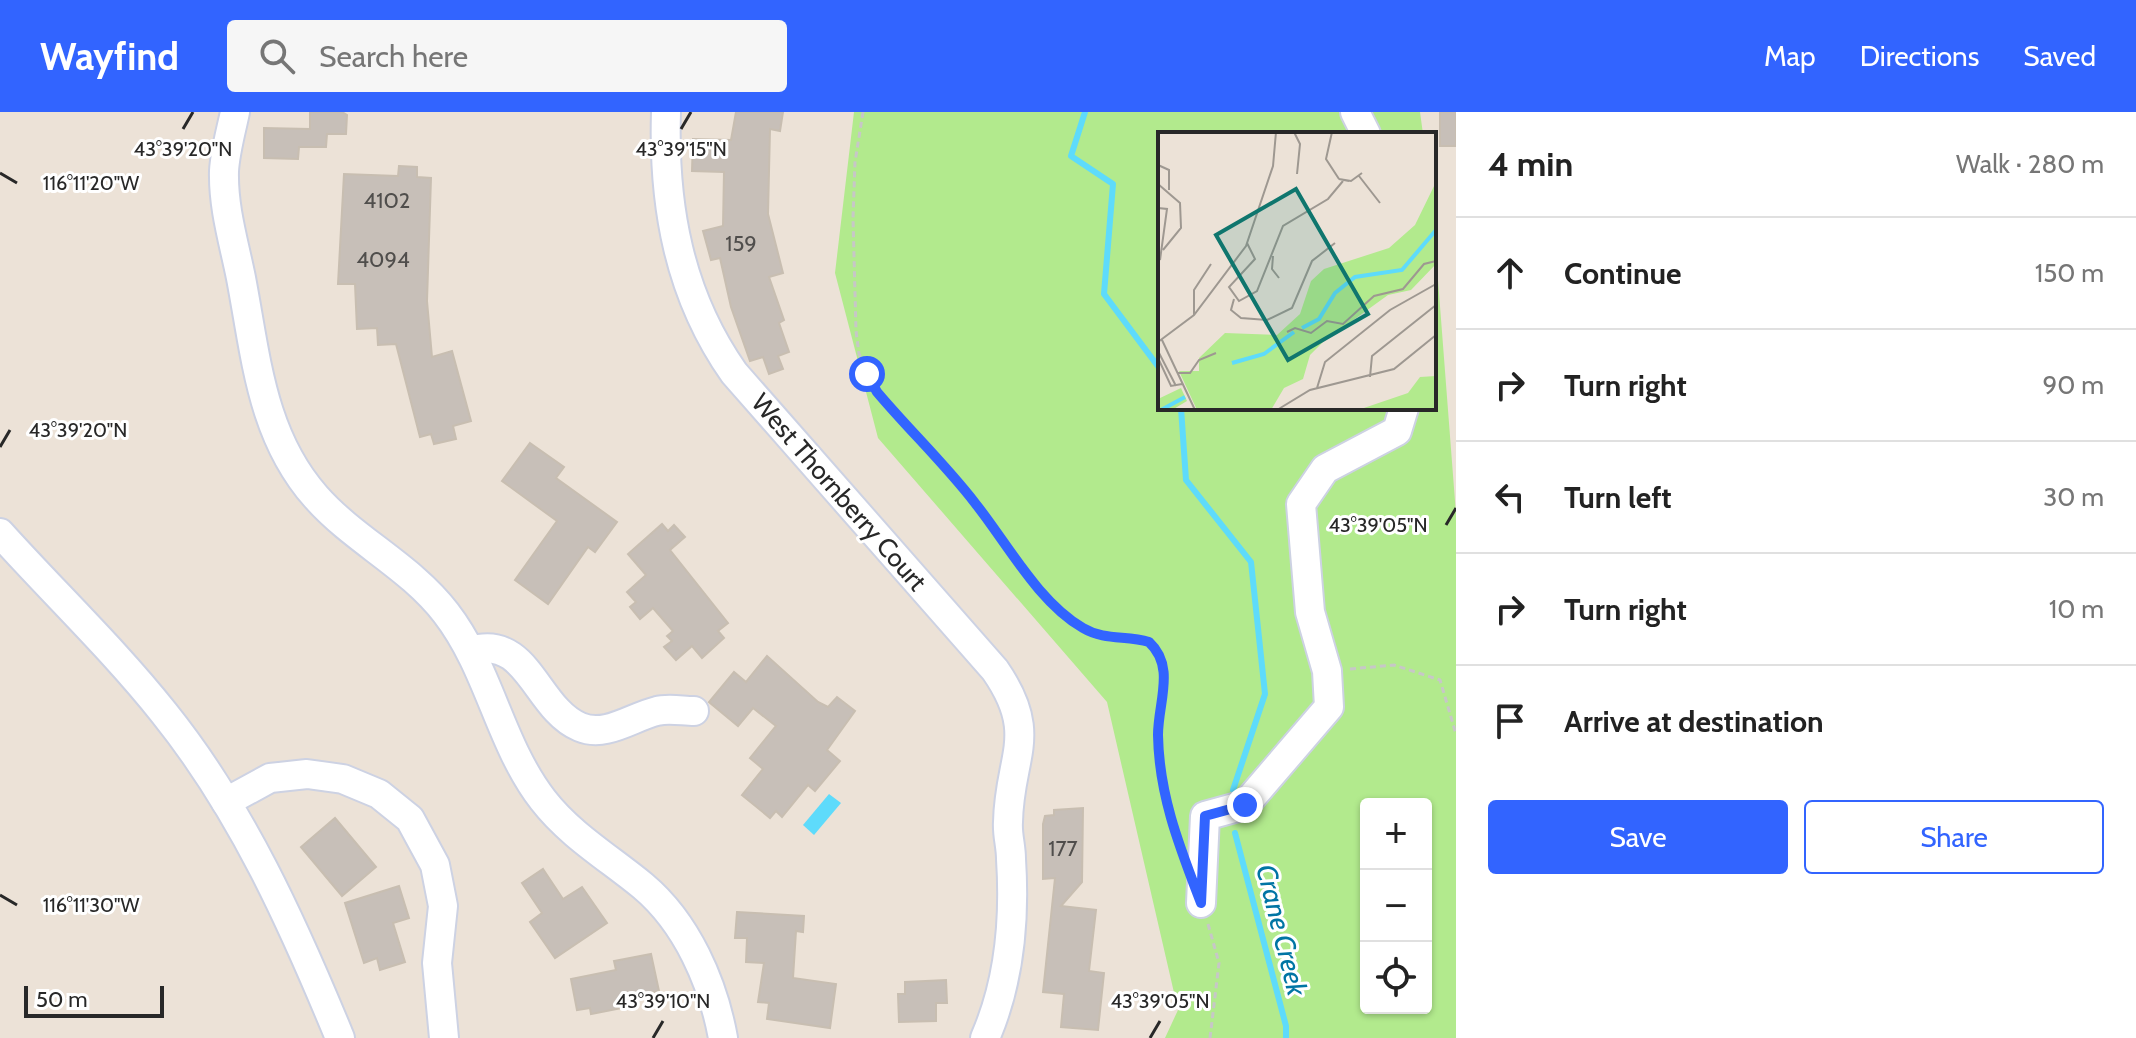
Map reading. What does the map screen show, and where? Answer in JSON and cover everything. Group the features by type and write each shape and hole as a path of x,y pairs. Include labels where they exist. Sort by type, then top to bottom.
{"street":[{"path":"235,112 224,171 228,224 266,409 286,455 314,494 337,518 424,586 471,651 486,680 506,739 542,800 573,833 646,888 673,920 700,962 723,1038"},
{"name":"West Thornberry Court","path":"666,112 666,189 673,237 687,282 721,355 1008,689 1018,715 1022,743 1008,821 1011,860 1008,970 985,1038"},
{"path":"1355,112 1365,132"},
{"path":"1201,903 1205,816 1245,805 1329,707 1327,671 1310,612 1301,504 1325,469 1397,431 1403,410"},
{"path":"0,533 164,712 226,802 303,949 340,1038"},
{"path":"471,651 486,647 509,652 565,717 579,727 600,731 660,710 694,711"},
{"path":"226,802 270,778 307,774 343,779 379,794 410,819 435,865 443,906 437,963 444,1038"}],"path":[{"path":"863,112 853,218 856,331 867,374 877,392 976,504 1027,575 1055,603 1080,626 1093,633 1112,639 1149,642 1161,654 1164,668 1158,732 1160,766 1164,797 1179,846"},
{"path":"1327,671 1394,665 1440,680 1456,734"},
{"path":"1201,903 1219,963 1210,1038"}],"green space":[{"path":"854,112 1420,112 1423,132 1158,132 1158,410 1436,410 1436,254 1456,514 1456,1038 1165,1038 1178,1010 1107,702 878,438 835,273"}],"water":[{"path":"829,794 841,803 814,835 803,825"}],"building":[{"path":"310,112 342,112 347,115 346,134 327,134 326,147 299,147 298,159 264,158 264,128 310,129"},
{"path":"736,112 783,112 780,131 770,129 768,214 783,273 769,277 784,320 779,323 789,352 778,356 783,369 769,374 763,357 750,361 731,307 720,258 711,260 703,231 723,226 724,172 692,171 693,139 731,140"},
{"path":"1440,112 1456,112 1456,146 1440,146"},
{"path":"399,166 417,167 417,177 431,178 427,301 432,357 452,351 471,421 453,426 456,439 434,444 431,434 420,437 396,344 378,345 377,328 357,329 355,284 338,284 344,174 398,176"},
{"path":"530,443 564,467 556,478 617,522 595,552 588,547 548,604 515,580 557,521 502,481"},
{"path":"662,524 668,531 674,525 685,537 670,550 728,623 718,631 724,638 702,658 692,646 676,660 664,647 672,641 667,636 673,631 653,608 640,619 630,607 636,602 627,592 646,575 628,554"},
{"path":"767,656 818,702 828,707 837,697 855,711 827,750 840,761 815,791 808,785 782,817 776,811 770,818 742,795 763,769 750,758 776,726 753,708 738,726 709,702 734,672 746,682"},
{"path":"1083,808 1082,882 1061,906 1096,910 1089,971 1104,973 1098,1030 1061,1027 1064,994 1043,992 1055,878 1043,879 1043,824 1045,816 1054,815 1054,810"},
{"path":"335,818 376,867 342,896 301,847"},
{"path":"543,869 563,899 582,887 607,923 555,958 530,922 542,913 522,883"},
{"path":"399,886 409,918 393,923 405,962 380,970 377,958 364,963 345,903"},
{"path":"737,912 804,916 803,932 796,931 793,978 836,984 830,1028 767,1019 769,1003 758,1002 764,963 746,962 747,938 735,938"},
{"path":"651,954 659,991 630,997 632,1006 591,1014 590,1008 577,1010 571,979 616,970 614,961"},
{"path":"946,980 947,1003 936,1003 936,1021 899,1022 898,994 905,994 905,982"}],"waterway":[{"name":"Crane Creek","path":"1085,112 1071,156 1113,184 1104,294 1158,366"},
{"name":"Crane Creek","path":"1181,410 1186,480 1251,562 1265,694 1233,790"},
{"name":"Crane Creek","path":"1235,833 1286,1026 1286,1038"}],"route":[{"path":"867,374 891,409 976,504 1027,575 1055,603 1080,626 1093,633 1112,639 1137,638 1149,642 1161,654 1164,668 1158,732 1164,797 1201,903 1205,816 1245,805"}]}
